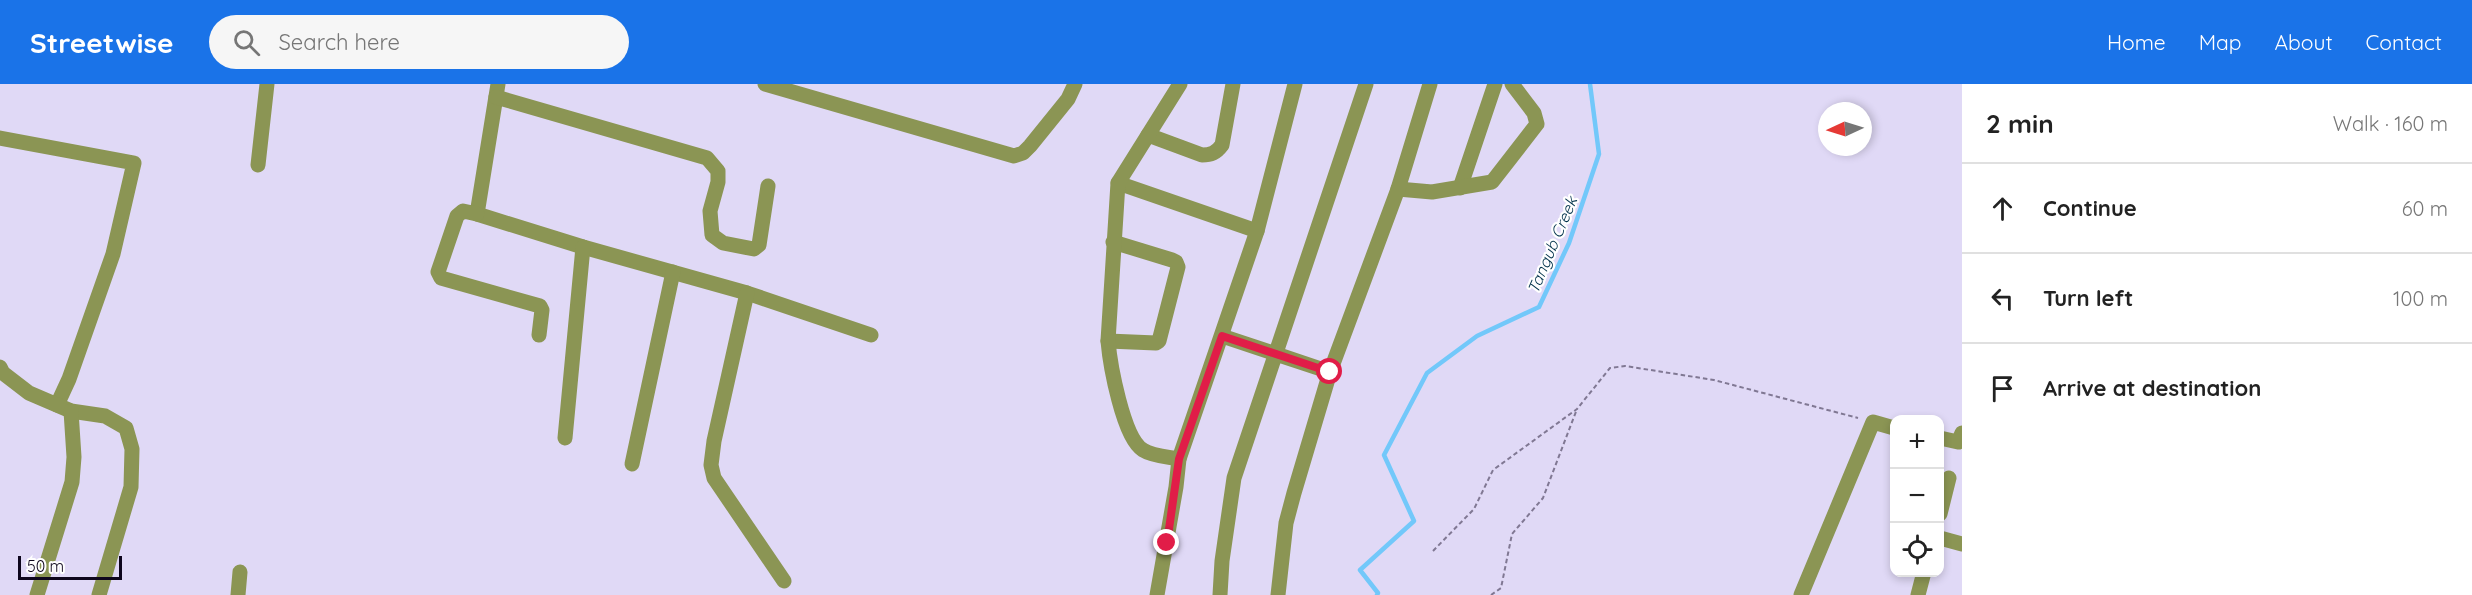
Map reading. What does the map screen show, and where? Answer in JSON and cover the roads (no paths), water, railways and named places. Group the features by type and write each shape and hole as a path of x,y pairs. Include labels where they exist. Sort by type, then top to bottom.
{"street":[{"path":"258,165 267,84"},
{"path":"765,84 1014,156 1023,153 1030,146 1068,99 1075,84"},
{"path":"1179,459 1144,451 1132,438 1109,361 1108,341 1118,183 1180,84"},
{"path":"1148,135 1202,155 1210,155 1222,145 1233,84"},
{"path":"1159,594 1179,459 1257,231 1295,84"},
{"path":"1220,595 1222,561 1234,478 1366,84"},
{"path":"1278,595 1286,523 1330,372 1398,189 1430,84"},
{"path":"1460,188 1495,84"},
{"path":"1398,189 1432,192 1492,182 1537,124 1534,113 1512,84"},
{"path":"477,214 497,91 707,158 714,163 718,171 718,182 710,211 712,235 723,243 754,249 759,244 768,186"},
{"path":"0,138 134,163 113,254 69,379 64,408 74,457 72,483 37,595"},
{"path":"1118,183 1257,231"},
{"path":"539,335 542,310 536,304 441,278 439,275 438,272 457,216 463,211 747,293 871,335"},
{"path":"1108,341 1156,343 1159,341 1178,267 1172,260 1113,242"},
{"path":"565,438 583,247"},
{"path":"632,464 673,272"},
{"path":"747,293 711,465 714,478 784,581"},
{"path":"1222,336 1330,372"},
{"path":"1,372 29,393 64,408 105,416 126,428 132,449 131,488 99,595"},
{"path":"1801,595 1873,422 1890,427"},
{"path":"1944,438 1961,439"},
{"path":"1944,500 1950,479"},
{"path":"1944,539 1962,544"},
{"path":"238,595 240,572"},
{"path":"1918,595 1923,577"}],"waterway":[{"name":"Tangub Creek","path":"1377,595 1378,593 1360,570 1414,521 1384,455 1427,373 1477,336 1539,307 1569,243 1599,154 1590,84"}]}
